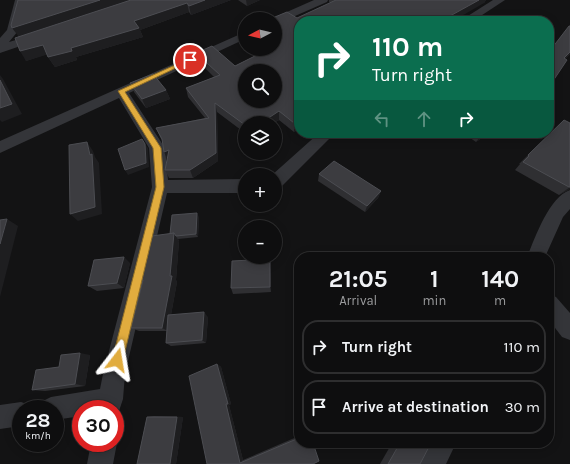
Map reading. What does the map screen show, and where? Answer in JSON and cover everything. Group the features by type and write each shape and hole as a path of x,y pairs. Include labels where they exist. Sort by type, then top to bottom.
{"street":[{"path":"0,46 12,30 20,0"},
{"path":"282,18 323,0"},
{"path":"473,16 500,0"},
{"path":"0,49 52,32"},
{"path":"0,147 238,38"},
{"path":"111,400 114,374 160,187 157,148 121,91"},
{"path":"282,176 323,138"},
{"path":"160,187 238,186"},
{"path":"538,252 556,213 570,198"},
{"path":"554,310 570,329"},
{"path":"0,417 12,415"},
{"path":"433,464 441,448"},
{"path":"100,464 102,452"}],"building":[{"path":"18,0 100,0 12,28 11,25"},
{"path":"131,0 205,0 189,6 187,3 134,21 139,28 71,48 72,51 48,57 43,45 20,51 15,38"},
{"path":"336,0 479,0 450,16 301,16"},
{"path":"287,12 294,16 294,123 279,111 272,116 238,116 238,120 215,103 216,153 190,170 165,170 169,150 164,152 162,139 156,128 209,118 186,88 220,75 196,53 212,46 235,66 238,64 238,108 282,108 282,64 239,64 255,56 282,56 282,14"},
{"path":"570,26 570,52 564,58 567,60 554,80 554,46"},
{"path":"153,74 166,90 142,99 130,83"},
{"path":"0,80 12,104 0,108"},
{"path":"564,120 570,123 570,187 523,162 545,138 554,138 554,130"},
{"path":"142,139 145,144 146,163 125,170 118,149"},
{"path":"87,142 90,155 92,154 95,207 70,214 69,145"},
{"path":"334,161 381,191 367,206 319,174"},
{"path":"197,213 196,234 176,236 174,233 170,234 172,215"},
{"path":"7,219 0,244 0,220"},
{"path":"174,233 170,276 172,276 162,328 131,328 152,236"},
{"path":"124,257 117,283 88,286 94,260"},
{"path":"232,261 238,261 238,264 270,264 270,287 231,288"},
{"path":"204,312 202,340 166,343 168,315"},
{"path":"80,353 75,384 32,390 36,370 59,367 61,355"},
{"path":"217,364 228,404 226,404 240,463 294,440 294,448 315,448 319,461 313,464 207,464 189,376"},
{"path":"147,417 177,417 170,464 137,464"},
{"path":"397,448 428,448 420,464 388,464"}],"route":[{"path":"117,360 160,187 157,148 121,91 190,60"}]}
